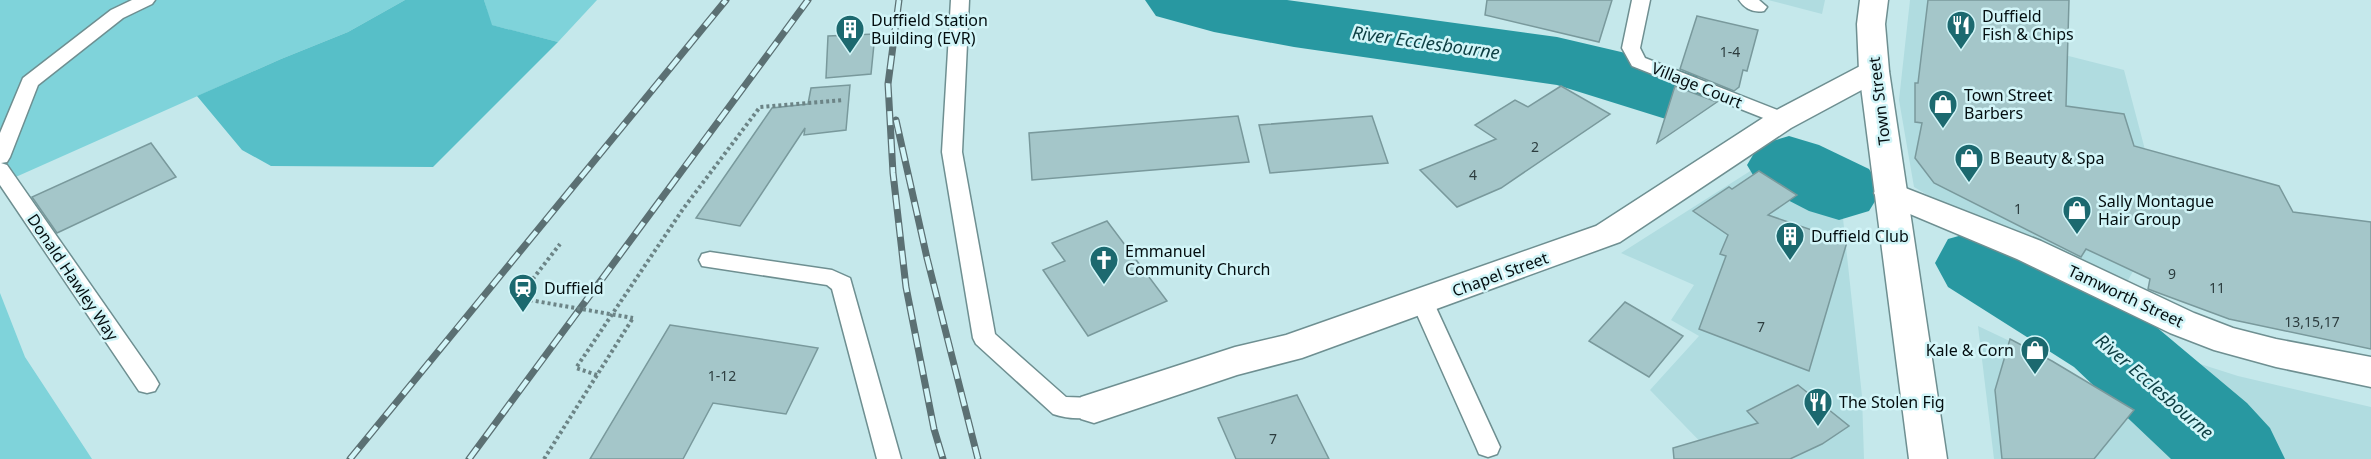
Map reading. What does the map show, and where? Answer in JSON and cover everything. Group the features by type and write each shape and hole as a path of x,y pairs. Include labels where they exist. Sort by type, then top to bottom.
{"main road":[{"name":"Town Street","path":"1874,0 1871,24 1874,71 1928,459"},
{"name":"Chapel Street","path":"1094,408 1235,361 1289,348 1608,234 1781,120 1874,71"},
{"name":"Tamworth Street","path":"1890,198 2029,250 2139,303 2216,335 2276,353 2371,372"}],"lane":[{"path":"0,157 30,82 117,14 146,0"},
{"path":"960,0 952,152 984,339 1061,407 1094,408"},
{"name":"Village Court","path":"1641,0 1631,48 1638,62 1781,120"},
{"name":"Donald Hawley Way","path":"0,170 147,384"},
{"path":"710,260 832,278 842,284 889,459"},
{"path":"1422,301 1488,447"}],"path":[{"path":"597,375 576,368 683,209 760,107 843,100"},
{"path":"544,459 633,318 518,298 560,244"}],"shaded area":[{"path":"0,0 405,0 348,32 281,59 0,184"},
{"path":"405,0 484,0 492,25 558,42 433,167 271,166 242,150 197,96 348,32"},
{"path":"484,0 597,0 558,42 491,25"},
{"path":"1768,0 1825,0 1822,14"},
{"path":"1910,0 2032,0 2029,46 2124,70 2163,218 2127,282 1951,209 1914,187 1899,100"},
{"path":"1755,168 1842,209 1862,396 1864,459 1717,459 1650,390 1699,336 1671,320 1694,285 1621,253"},
{"path":"0,293 25,357 92,459 0,459"},
{"path":"1978,326 2052,361 2134,410 2182,459 1994,459"},
{"path":"2172,355 2238,376 2371,407 2371,459 2257,459 2228,422 2166,365"}],"building":[{"path":"1487,0 1612,0 1599,42 1485,15"},
{"path":"1928,0 2069,0 2066,106 2124,114 2134,146 2279,186 2293,212 2371,222 2371,349 2229,319 2148,289 2150,279 2086,249 2081,257 1934,183 1915,158 1922,123 1915,122 1915,83 1918,83"},
{"path":"1697,16 1758,30 1747,71 1743,70 1739,87 1734,91 1680,69"},
{"name":"Duffield Station Building (EVR)","path":"875,34 871,74 826,78 828,36"},
{"path":"850,85 846,130 804,135 805,128 740,226 696,218 772,108 808,104 811,88"},
{"path":"1561,86 1610,114 1501,188 1457,207 1420,170 1496,139 1475,125 1515,100 1528,107"},
{"path":"1675,86 1717,102 1657,143"},
{"path":"1238,116 1249,162 1032,180 1029,133"},
{"path":"1372,116 1388,163 1270,173 1259,125"},
{"path":"151,143 176,177 57,233 32,197"},
{"path":"1759,171 1797,195 1768,215 1847,242 1809,371 1699,329 1726,256 1720,254 1728,235 1693,211 1729,187 1732,189"},
{"name":"Emmanuel Community Church","path":"1107,221 1167,301 1088,336 1043,270 1065,261 1052,243"},
{"path":"1625,302 1683,336 1649,377 1589,341"},
{"path":"670,325 818,348 786,414 713,403 683,459 590,459"},
{"path":"2010,339 2134,410 2094,459 2002,459 1995,390"},
{"path":"1798,385 1849,426 1822,444 1790,459 1674,459 1673,448 1758,423 1747,411"},
{"path":"1297,395 1329,459 1236,459 1218,418"}],"waterway":[{"name":"River Ecclesbourne","path":"1182,0 1214,10 1294,24 1557,61 1606,73 1669,94"},
{"name":"River Ecclesbourne","path":"1789,165 1839,190"},
{"name":"River Ecclesbourne","path":"1980,263 2108,341 2211,433 2233,459"}],"railway":[{"path":"350,459 726,0"},
{"path":"469,459 808,0"},
{"path":"899,0 888,84 893,173 906,287 934,429 943,459"},
{"path":"896,120 927,258 978,459"}],"place":[{"name":"Duffield Fish & Chips","path":"1961,50"},
{"name":"Duffield Station Building (EVR)","path":"850,54"},
{"name":"Town Street Barbers","path":"1943,130"},
{"name":"B Beauty & Spa","path":"1969,184"},
{"name":"Sally Montague Hair Group","path":"2077,236"},
{"name":"Duffield Club","path":"1790,262"},
{"name":"Emmanuel Community Church","path":"1104,286"},
{"name":"Duffield","path":"523,314"},
{"name":"Kale & Corn","path":"2035,376"},
{"name":"The Stolen Fig","path":"1818,428"}]}
